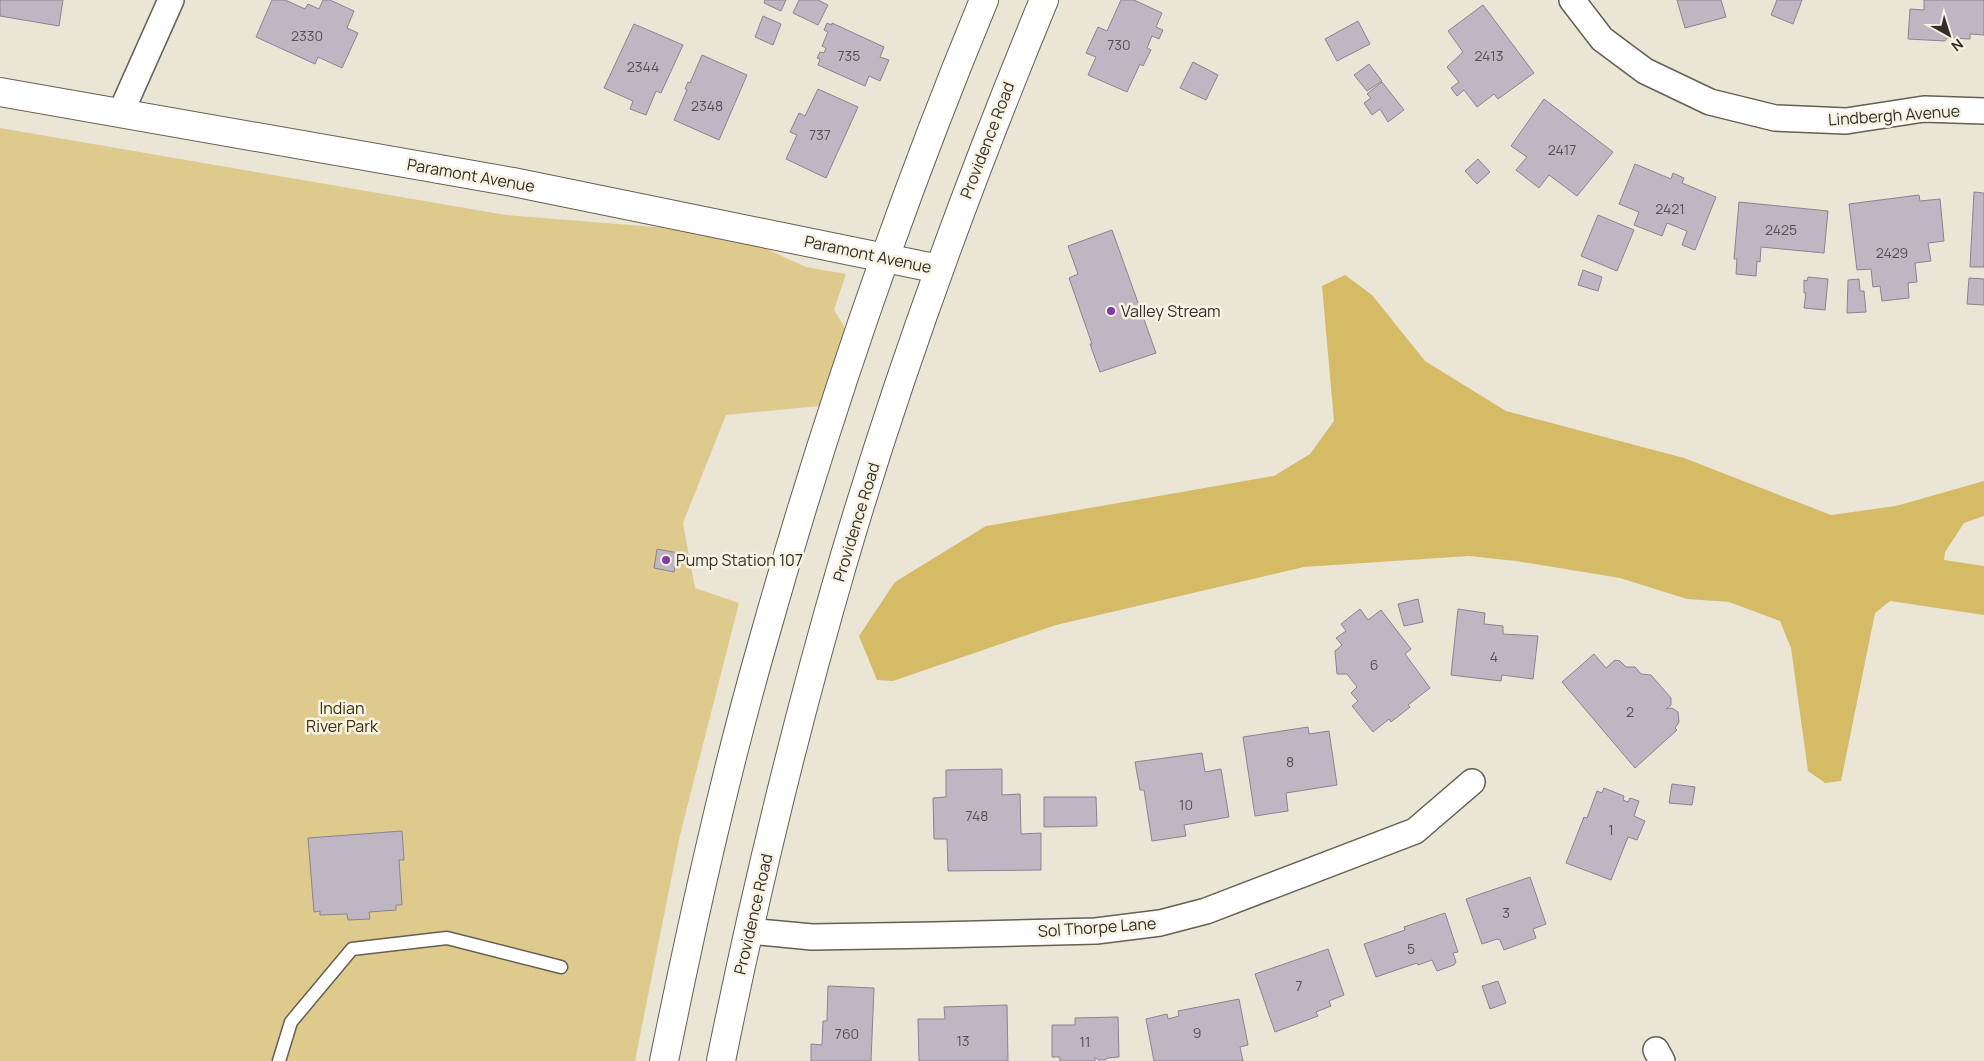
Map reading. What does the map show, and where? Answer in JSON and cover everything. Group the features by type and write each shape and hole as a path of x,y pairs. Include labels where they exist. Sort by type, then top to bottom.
{"main road":[{"path":"664,1061 708,856 763,639 814,466 884,258 984,0"},
{"name":"Providence Road","path":"721,1061 748,931 785,775 843,561 879,445 939,269 967,191 1044,0"},
{"name":"Paramont Avenue","path":"0,92 514,182 939,269"}],"street":[{"path":"121,112 171,0"},
{"name":"Lindbergh Avenue","path":"1572,0 1602,39 1638,66 1710,102 1775,118 1846,121 1924,109 1984,111"},
{"name":"Sol Thorpe Lane","path":"748,931 812,937 926,935 1096,931 1160,923 1206,911 1414,831 1472,782"}],"lane":[{"path":"280,1061 291,1022 352,949 447,938 562,967"}],"green space":[{"name":"Indian River Park","path":"0,128 506,215 731,233 806,267 846,274 834,310 848,333 830,405 726,415 683,523 695,588 739,603 680,835 635,1061 0,1061"}],"shaded area":[{"path":"1345,275 1372,295 1425,361 1506,411 1684,458 1831,515 1896,506 1984,481 1984,516 1964,523 1945,552 1944,560 1984,566 1984,615 1890,601 1875,613 1841,781 1825,783 1808,771 1791,648 1780,621 1729,602 1687,599 1620,578 1516,561 1469,556 1304,567 1056,625 893,681 877,680 859,636 895,582 986,526 1274,476 1310,454 1334,421 1322,286"}],"building":[{"path":"0,0 63,0 59,26 0,16"},
{"path":"272,0 285,0 305,9 308,4 319,9 323,0 330,0 354,11 347,28 358,33 342,68 318,57 315,64 256,37"},
{"path":"765,0 786,0 781,11 764,3"},
{"path":"799,0 818,0 828,5 818,25 793,13"},
{"path":"1121,0 1134,0 1162,13 1156,27 1163,30 1159,39 1152,36 1147,48 1151,50 1143,66 1140,64 1127,92 1088,75 1096,57 1086,53 1098,27 1107,31"},
{"path":"1677,0 1721,0 1726,17 1685,28"},
{"path":"1777,0 1802,0 1793,24 1771,15"},
{"path":"1924,0 1984,0 1984,35 1970,34 1970,39 1947,38 1945,41 1908,39 1910,9 1924,10"},
{"path":"1483,5 1534,73 1498,99 1494,94 1477,107 1464,90 1457,96 1451,88 1459,82 1447,67 1463,52 1448,31"},
{"path":"763,16 781,24 773,45 755,37"},
{"path":"1358,21 1370,44 1337,61 1325,39"},
{"path":"827,23 832,25 832,23 884,47 880,57 889,60 880,81 869,76 865,86 818,65 820,59 817,58 820,52 824,53 826,48 822,46 828,32 824,30"},
{"path":"634,24 683,45 661,93 656,91 646,115 630,109 633,101 604,88"},
{"path":"702,55 747,75 719,140 674,120 687,90 685,89 688,82 690,83"},
{"path":"1193,62 1218,75 1206,100 1180,88"},
{"path":"1369,64 1382,81 1367,91 1354,75"},
{"path":"1382,82 1404,110 1388,122 1380,109 1372,115 1364,103 1371,98 1367,94"},
{"path":"818,89 858,107 826,178 786,159 797,135 790,132 799,113 805,116"},
{"path":"1544,99 1613,152 1577,196 1549,175 1539,188 1516,170 1527,157 1511,146"},
{"path":"1478,159 1490,172 1477,184 1465,171"},
{"path":"1635,164 1671,179 1673,173 1684,178 1682,183 1716,197 1695,250 1682,245 1687,231 1667,223 1662,236 1634,225 1639,212 1619,204"},
{"path":"1974,192 1984,193 1984,267 1970,267"},
{"path":"1919,195 1920,201 1940,199 1944,241 1928,243 1931,261 1915,263 1917,282 1908,283 1909,298 1882,301 1880,286 1873,287 1871,269 1857,270 1849,204"},
{"path":"1739,202 1828,211 1824,253 1761,247 1760,262 1757,261 1756,276 1736,274 1737,259 1734,259"},
{"path":"1598,215 1634,230 1617,271 1581,256"},
{"name":"Valley Stream","path":"1112,230 1156,353 1100,372 1069,278 1078,274 1068,246"},
{"path":"1583,270 1602,277 1598,291 1578,285"},
{"path":"1808,277 1828,279 1825,310 1804,308 1806,293 1804,293 1804,280 1807,281"},
{"path":"1969,278 1984,279 1984,305 1967,304"},
{"path":"1859,279 1860,291 1864,291 1866,312 1847,313 1848,280"},
{"name":"Pump Station 107","path":"657,549 678,553 674,572 654,568"},
{"path":"1418,599 1423,622 1404,626 1398,604"},
{"path":"1360,609 1368,620 1381,610 1411,649 1405,654 1430,688 1408,705 1410,707 1391,722 1389,719 1373,732 1352,706 1358,701 1351,693 1357,687 1347,674 1337,674 1335,651 1342,645 1336,638 1346,631 1341,624"},
{"path":"1458,609 1485,613 1484,624 1503,626 1503,634 1538,636 1533,679 1502,675 1501,681 1451,675"},
{"path":"1594,654 1606,668 1615,660 1620,661 1626,667 1635,667 1641,674 1651,675 1671,698 1671,705 1666,709 1672,708 1678,712 1679,722 1675,728 1677,730 1635,768 1562,682"},
{"path":"1308,727 1309,734 1329,731 1337,785 1286,793 1288,811 1255,816 1243,737"},
{"path":"1202,753 1205,772 1221,769 1229,817 1184,825 1186,836 1152,841 1144,790 1140,790 1135,762"},
{"path":"1002,769 1002,795 1020,794 1021,834 1041,833 1041,870 948,871 947,839 934,839 933,798 946,797 946,770"},
{"path":"1672,784 1695,787 1692,805 1669,803"},
{"path":"1604,788 1624,796 1623,800 1628,802 1630,798 1639,801 1634,816 1645,821 1637,840 1628,837 1611,880 1566,863 1584,817 1587,818 1597,791 1602,793"},
{"path":"1044,797 1096,797 1097,826 1044,827"},
{"path":"402,831 404,860 399,860 402,905 396,905 396,910 369,912 370,919 348,920 347,914 320,915 320,911 314,912 308,838"},
{"path":"1530,877 1546,924 1533,929 1536,938 1504,950 1500,940 1497,939 1482,944 1466,899"},
{"path":"1445,913 1458,952 1453,953 1456,962 1454,965 1437,971 1432,960 1376,977 1364,944 1405,930 1404,927"},
{"path":"1328,949 1344,995 1329,1001 1331,1006 1316,1012 1318,1016 1275,1032 1255,974"},
{"path":"1498,981 1506,1003 1490,1009 1482,986"},
{"path":"828,986 874,988 871,1061 811,1061 811,1044 822,1045 823,1021 827,1021"},
{"path":"1239,999 1248,1045 1240,1047 1243,1061 1154,1061 1146,1019 1167,1014 1168,1019 1179,1016 1178,1011"},
{"path":"1007,1005 1008,1061 919,1061 918,1019 945,1019 944,1007"},
{"path":"1118,1017 1119,1057 1098,1060 1095,1057 1095,1061 1060,1061 1060,1057 1052,1057 1052,1025 1075,1025 1075,1018"}],"place":[{"name":"Valley Stream","path":"1111,311"},
{"name":"Pump Station 107","path":"666,560"}]}
